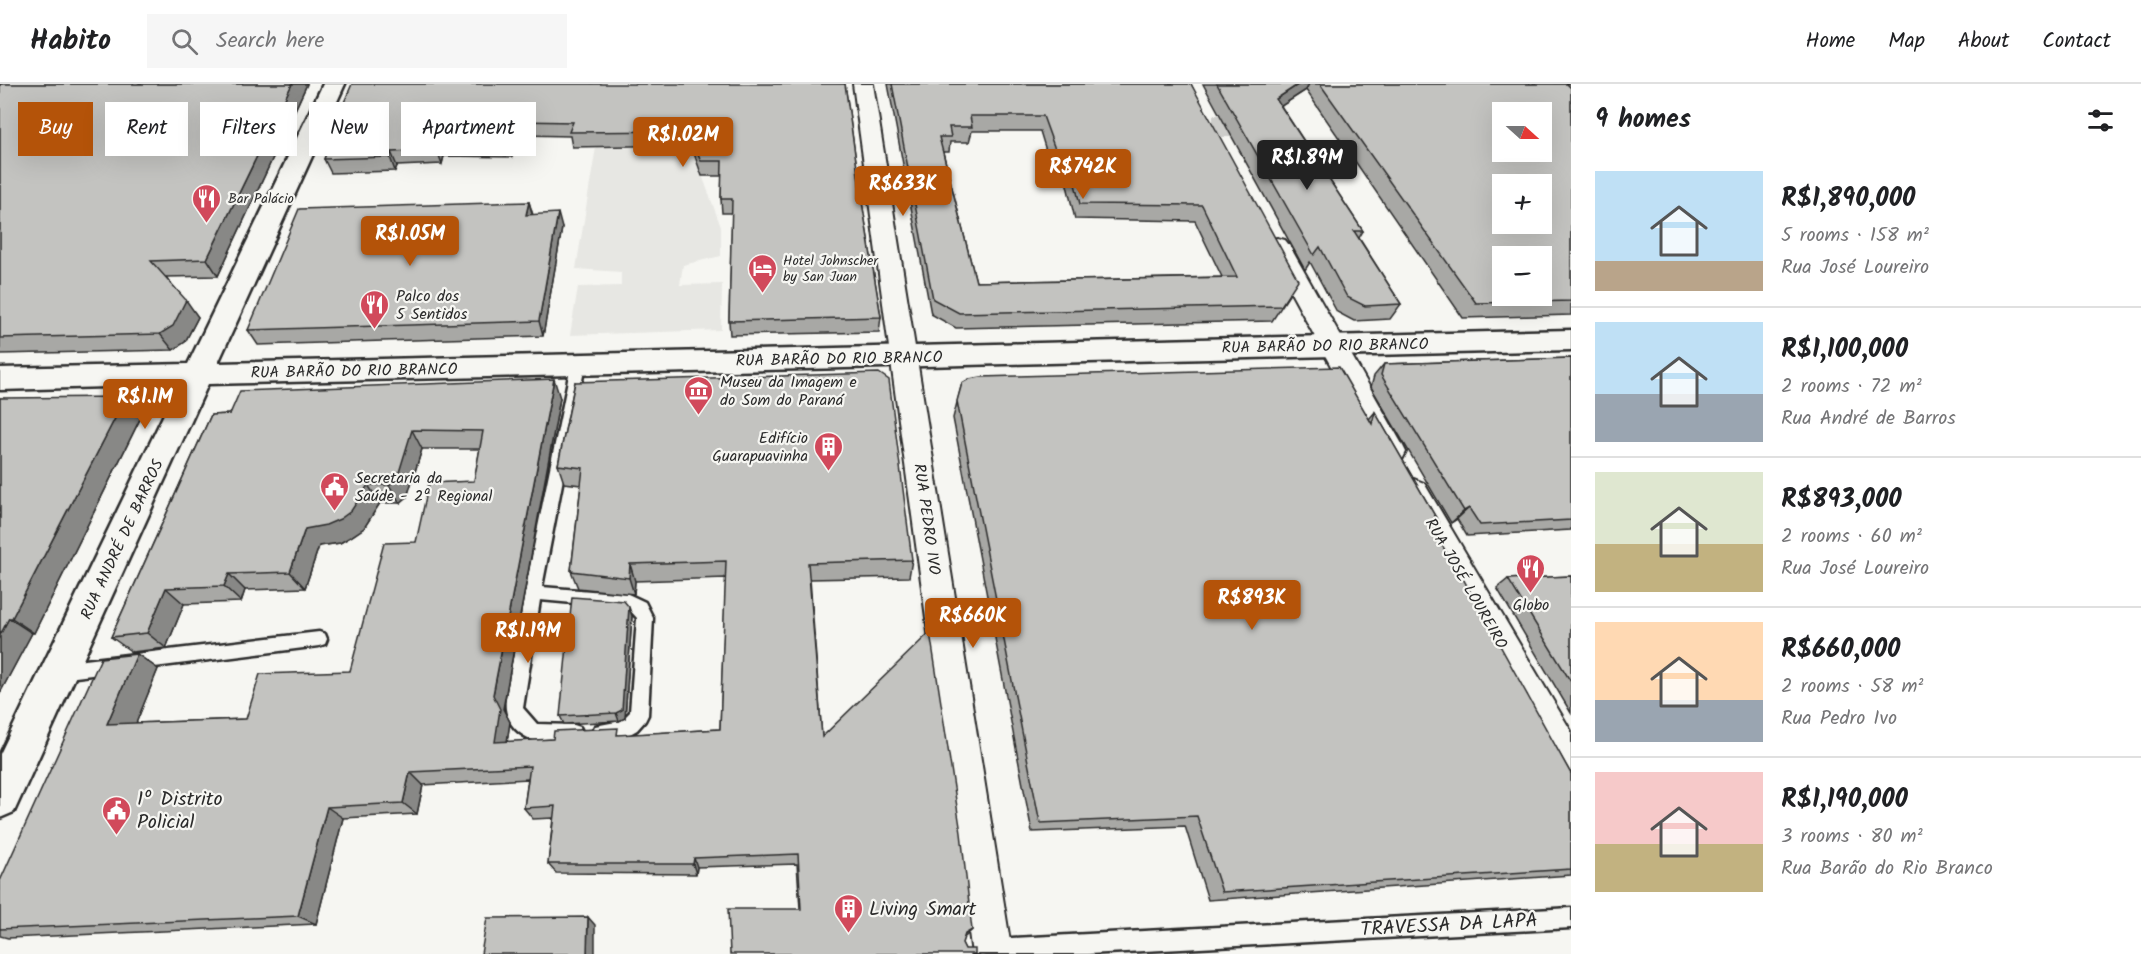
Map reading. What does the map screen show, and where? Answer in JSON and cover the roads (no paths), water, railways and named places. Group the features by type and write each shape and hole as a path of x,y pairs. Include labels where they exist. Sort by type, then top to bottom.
{"street":[{"name":"RUA ANDRÉ DE BARROS","path":"0,798 334,84"},
{"name":"RUA PEDRO IVO","path":"863,84 986,951"},
{"path":"1567,84 1571,87"},
{"name":"RUA JOSÉ LOUREIRO","path":"1269,230 1331,345 1571,765"},
{"name":"RUA BARÃO DO RIO BRANCO","path":"0,379 1571,340"}],"lane":[{"path":"533,593 628,601 637,604 643,610 645,618 639,715 633,725 622,731 541,735 528,730 518,721 514,709 533,593 578,364"},
{"path":"60,671 319,639"},
{"name":"TRAVESSA DA LAPA","path":"986,951 1571,918"}],"tunnel":[{"path":"1213,126 1235,126"}],"place":[{"name":"Bar Palácio","path":"207,224"},
{"name":"Hotel Johnscher by San Juan","path":"762,294"},
{"name":"Palco dos 5 Sentidos","path":"375,330"},
{"name":"Museu da Imagem e do Som do Paraná","path":"699,416"},
{"name":"Edifício Guarapuavinha","path":"829,472"},
{"name":"Secretaria da Saúde - 2ª Regional","path":"334,512"},
{"name":"Globo","path":"1531,594"},
{"name":"1º Distrito Policial","path":"116,836"},
{"name":"Living Smart","path":"848,934"}]}
